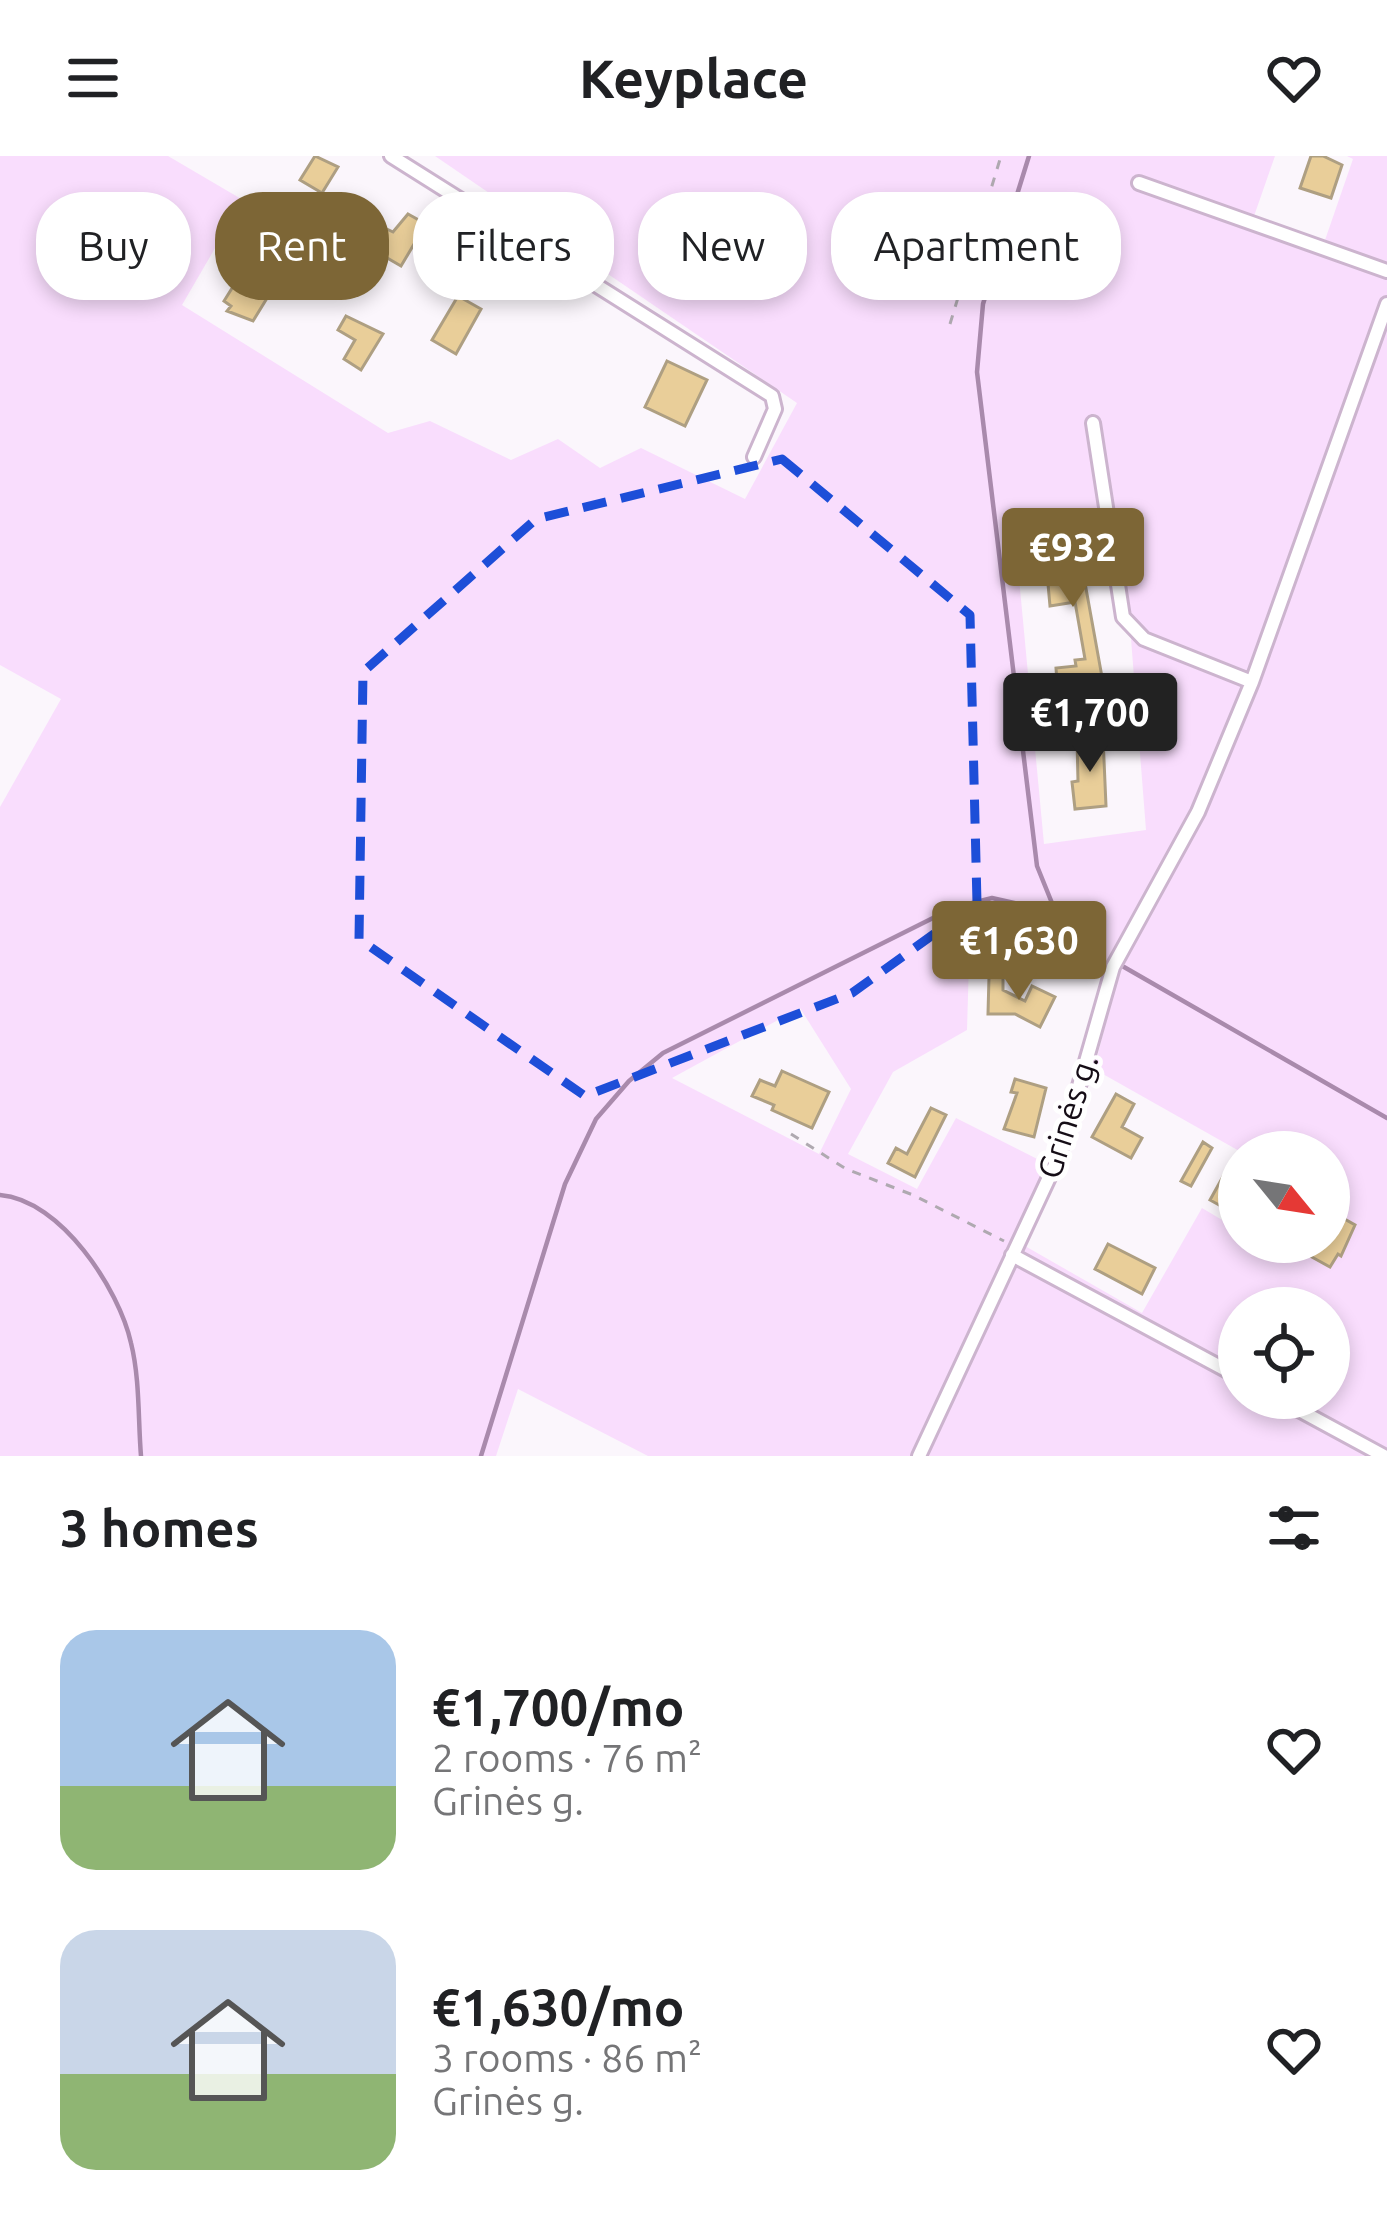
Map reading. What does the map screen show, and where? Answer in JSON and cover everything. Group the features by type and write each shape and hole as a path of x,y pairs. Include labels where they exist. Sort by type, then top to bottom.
{"street":[{"path":"391,156 772,396 775,409 754,457"},
{"path":"1139,183 1387,271"},
{"name":"Grinės g.","path":"919,1456 1059,1156 1113,967 1198,812 1252,682 1387,304"},
{"path":"1093,423 1123,617 1144,639 1252,682"},
{"path":"1014,1251 1218,1365"},
{"path":"1316,1419 1384,1456"}],"path":[{"path":"950,324 1001,156"},
{"path":"791,1134 846,1169 914,1195 1014,1251"}],"highlighted area":[{"path":"782,459 970,615 977,903 852,993 585,1096 359,939 363,672 536,519"}],"shaded area":[{"path":"0,156 168,156 229,192 215,192 215,248 191,290 191,192 36,192 36,300 185,300 182,305 388,433 430,421 511,460 558,439 600,468 641,448 745,499 797,403 646,300 807,300 807,192 638,192 638,295 614,278 614,192 488,192 435,156 1275,156 1253,219 1324,243 1353,159 1347,156 1387,156 1387,1456 648,1456 518,1389 496,1456 0,1456 0,807 61,699 0,665","holes":["1121,511 1146,830 1044,844 1014,525","1002,919 1116,983 1094,1069 1218,1139 1218,1131 1350,1131 1350,1263 1218,1263 1218,1218 1202,1208 1142,1313 1025,1246 1061,1171 956,1118 917,1189 848,1154 893,1072 967,1030 970,928","800,1008 851,1089 819,1154 672,1078"]}],"building":[{"path":"315,156 338,167 323,192 300,180"},
{"path":"1311,156 1342,165 1331,198 1300,188"},
{"path":"408,214 413,217 413,246 401,266 389,259 389,230 393,232"},
{"path":"266,300 253,321 227,311 231,306 224,301"},
{"path":"456,300 481,309 456,354 432,340"},
{"path":"346,316 383,334 361,370 344,359 355,340 338,330"},
{"path":"667,361 707,380 685,426 645,407"},
{"path":"1078,535 1080,547 1074,548 1079,584 1085,583 1102,677 1095,678 1096,694 1080,696 1078,680 1057,682 1056,668 1076,666 1075,660 1085,659 1075,602 1050,606 1044,540"},
{"path":"1103,737 1106,806 1075,809 1072,782 1078,781 1077,740"},
{"path":"989,977 1003,977 1003,990 1025,1001 1032,986 1055,997 1040,1027 1015,1014 988,1014"},
{"path":"782,1071 829,1092 812,1128 752,1096 760,1080 775,1086"},
{"path":"1015,1079 1046,1088 1034,1137 1004,1129 1017,1093 1011,1092"},
{"path":"1116,1094 1134,1104 1122,1127 1142,1138 1131,1158 1092,1137"},
{"path":"931,1108 946,1115 915,1177 888,1163 896,1148 907,1154"},
{"path":"1203,1142 1212,1148 1191,1186 1181,1181"},
{"path":"1108,1244 1155,1268 1142,1294 1095,1269"}],"waterway":[{"path":"1029,156 983,304 977,372 1037,866 1054,908 1054,922"},
{"path":"481,1456 565,1184 596,1119 629,1081 663,1053 953,908 992,898 1023,905 1100,953"},
{"path":"1124,967 1387,1118"},
{"path":"0,1195 23,1201 65,1230 114,1298 134,1357 141,1456"}]}
